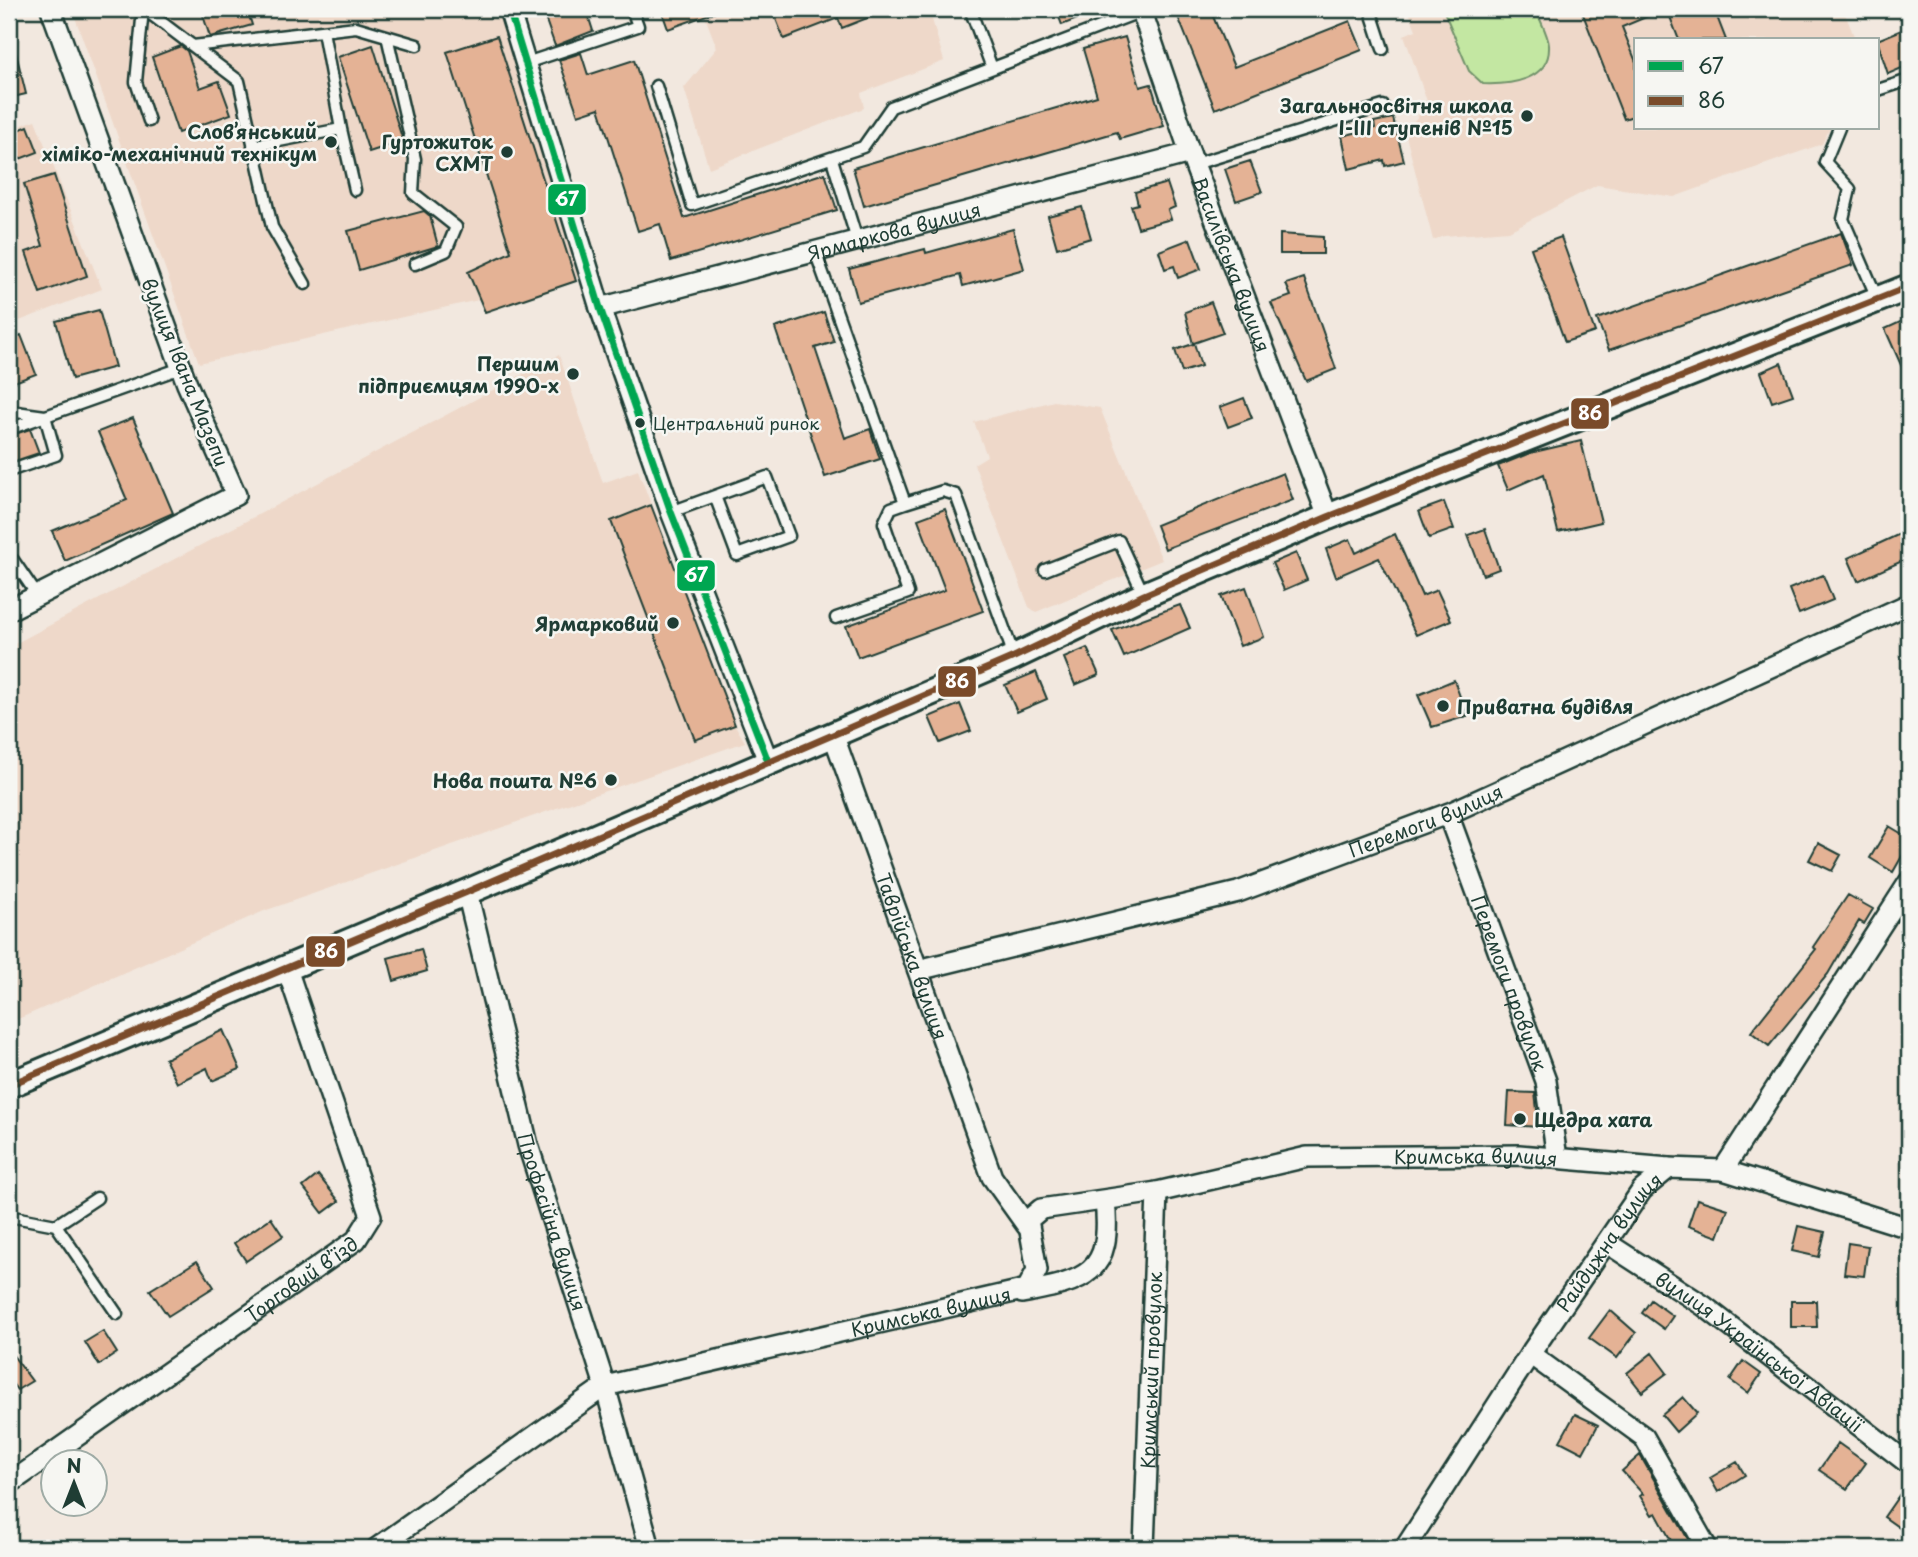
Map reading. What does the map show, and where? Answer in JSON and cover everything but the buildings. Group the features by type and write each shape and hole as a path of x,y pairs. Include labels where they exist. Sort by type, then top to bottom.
{"street":[{"name":"вулиця Івана Мазепи","path":"9,610 236,495 181,368 51,9"},
{"path":"509,9 600,308 671,512 768,761"},
{"name":"Василівська вулиця","path":"1141,10 1192,158 1328,517"},
{"name":"Ярмаркова вулиця","path":"600,308 815,250 1192,158"},
{"path":"9,1085 287,970 1014,657 1144,596 1328,517 1909,287"},
{"name":"Перемоги вулиця","path":"918,970 1238,892 1448,814 1909,604"},
{"name":"Таврійська вулиця","path":"833,734 992,1177 1027,1226"},
{"name":"Перемоги провулок","path":"1448,814 1546,1081 1557,1158"},
{"path":"1909,882 1723,1170 1909,1228"},
{"name":"Професійна вулиця","path":"467,892 528,1145 605,1386 650,1548"},
{"name":"Торговий в’їзд","path":"9,1484 356,1240 371,1216 330,1088 287,970"},
{"name":"Кримська вулиця","path":"1051,1206 1105,1201 1157,1192 1307,1157 1519,1155 1669,1168"},
{"name":"Райдужна вулиця","path":"1405,1548 1530,1354 1642,1190 1669,1168 1723,1170"},
{"path":"992,1177 1020,1197 1051,1206"},
{"name":"Кримський провулок","path":"1144,1548 1157,1192"},
{"path":"1019,1293 1071,1283 1093,1270 1106,1244 1105,1201"},
{"path":"1027,1226 1034,1212 1051,1206"},
{"name":"Кримська вулиця","path":"377,1548 605,1386 1019,1293 1033,1283 1037,1270 1027,1226"},
{"name":"вулиця Української Авіації","path":"1607,1243 1704,1306 1909,1464"},
{"path":"1530,1354 1644,1437 1707,1548"}],"lane":[{"path":"143,9 239,81 272,227 304,284"},
{"path":"143,9 136,82 149,121"},
{"path":"526,63 638,26 632,9"},
{"path":"970,9 992,68"},
{"path":"1370,9 1383,49"},
{"path":"656,86 692,205 863,147 891,107 1141,10"},
{"path":"193,46 356,27 417,46"},
{"path":"323,31 355,190"},
{"path":"387,36 415,159 413,193 456,228 446,251 415,264"},
{"path":"1880,89 1909,80"},
{"path":"1192,158 1383,106"},
{"path":"253,146 341,129"},
{"path":"1838,130 1825,162 1850,189 1843,219 1878,300"},
{"path":"832,159 857,240"},
{"path":"815,250 905,503"},
{"path":"9,429 181,368"},
{"path":"9,411 45,416"},
{"path":"9,471 57,455 45,416"},
{"path":"671,512 767,477 789,536 737,555 715,496"},
{"path":"836,618 908,593 884,523 891,508 943,491 956,495 1014,657"},
{"path":"1045,570 1119,541 1144,596"},
{"path":"9,559 13,560 37,596"},
{"path":"9,1216 56,1225 97,1198"},
{"path":"56,1225 117,1314"}],"shaded area":[{"name":"Слов’янський хіміко-механічний технікум","path":"72,9 500,9 585,276 199,363"},
{"path":"702,9 929,9 944,61 861,93 864,108 709,168 684,88 717,48"},
{"name":"Загальноосвітня школа І-ІІІ ступенів №15","path":"1408,9 1843,9 1854,36 1634,38 1634,130 1829,130 1822,144 1674,197 1597,185 1509,231 1444,236 1433,240 1405,132 1428,104 1404,35 1416,30"},
{"path":"35,120 102,289 9,325 9,130"},
{"name":"Центральний ринок","path":"559,355 603,483 638,470 735,725 745,742 264,911 9,1023 9,647"},
{"path":"1054,401 1100,408 1162,560 1036,612 1029,607 974,464 987,456 974,422"}],"green space":[{"path":"1443,9 1536,9 1547,36 1548,57 1536,73 1526,78 1516,82 1483,84 1469,71"}],"transit line":[{"name":"67","path":"509,9 600,308 671,512 768,761"},
{"name":"86","path":"9,1085 1014,657 1144,595 1328,517 1909,287"}],"place":[{"name":"Загальноосвітня школа І-ІІІ ступенів №15","path":"1527,116"},
{"name":"Слов’янський хіміко-механічний технікум","path":"331,142"},
{"name":"Гуртожиток СХМТ","path":"507,152"},
{"name":"Першим підприємцям 1990-х","path":"573,374"},
{"name":"Центральний ринок","path":"640,423"},
{"name":"Ярмарковий","path":"673,623"},
{"name":"Приватна будівля","path":"1443,706"},
{"name":"Нова пошта №6","path":"611,780"},
{"name":"Щедра хата","path":"1520,1119"}]}
